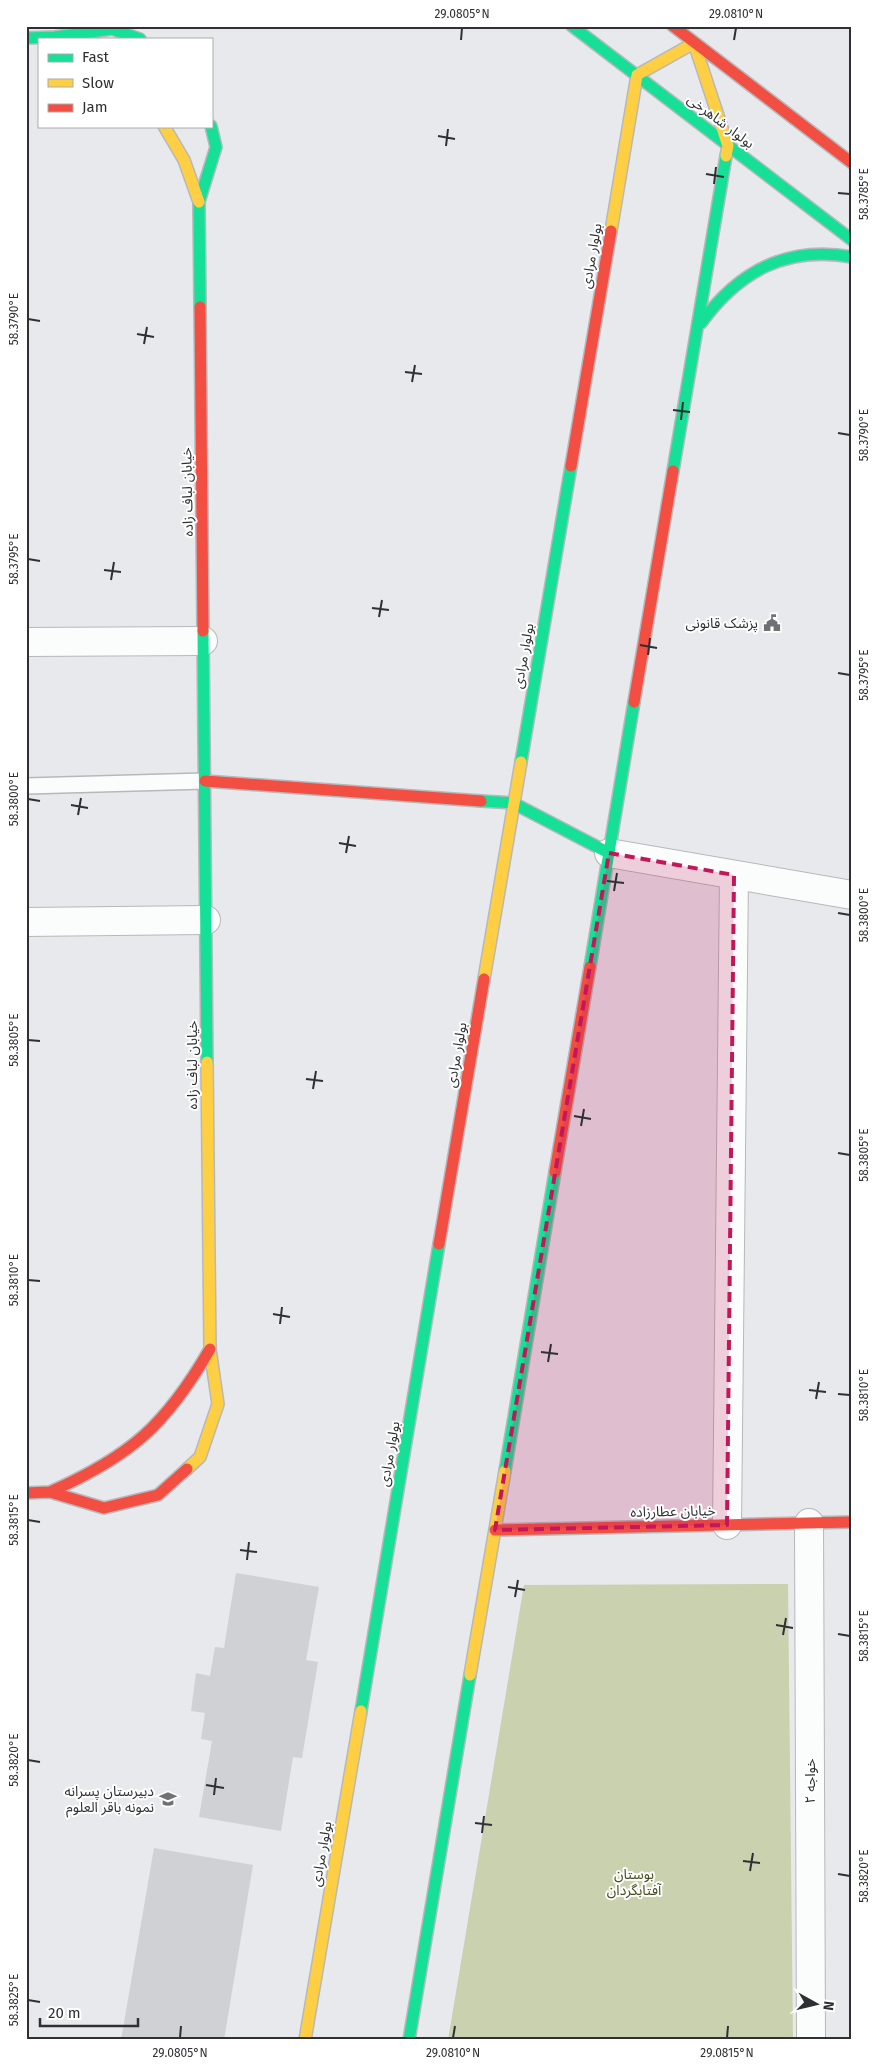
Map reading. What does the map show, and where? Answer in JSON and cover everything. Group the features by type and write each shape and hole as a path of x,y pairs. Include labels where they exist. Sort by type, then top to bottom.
{"street":[{"name":"بولوار شاهرخی","path":"572,26 852,240"},
{"path":"672,26 852,164"},
{"path":"26,38 56,38 112,28 137,38"},
{"path":"636,75 694,43"},
{"path":"409,2040 728,146 694,43"},
{"name":"بولوار مرادی","path":"305,2040 636,75"},
{"name":"خیابان لباف زاده","path":"165,128 184,160 199,202"},
{"name":"خیابان لباف زاده","path":"26,1493 50,1492 104,1508 158,1495 200,1457 218,1404 210,1349 199,202 216,148 211,128"},
{"path":"699,327 715,303 736,283 760,268 788,258 816,254 852,257"},
{"path":"26,642 203,642"},
{"path":"205,782 514,803 609,853 852,895"},
{"path":"727,1524 734,875"},
{"path":"26,922 206,920"},
{"name":"خیابان لباف زاده","path":"50,1492 91,1476 128,1452 161,1422 178,1402 210,1349"},
{"name":"خیابان عطارزاده","path":"495,1530 852,1522"},
{"name":"خواجه ۲","path":"809,1523 811,2040"}],"lane":[{"path":"26,786 205,782"}],"highlighted area":[{"path":"609,853 734,875 727,1525 495,1530"}],"green space":[{"name":"بوستان آفتابگردان","path":"788,1584 793,2040 448,2040 524,1585"}],"building":[{"path":"236,1573 319,1587 306,1660 318,1662 302,1758 293,1757 281,1831 199,1817 212,1741 201,1739 205,1713 191,1711 196,1673 210,1676 215,1647 224,1648"},
{"path":"154,1848 253,1865 224,2040 121,2040"}],"traffic: fast":[{"path":"572,26 852,240"},
{"path":"26,38 55,37 112,29 137,38"},
{"path":"200,307 199,202 216,147 211,128"},
{"path":"673,471 726,156"},
{"path":"701,323 731,289 748,276 766,266 806,255 828,254 852,257"},
{"path":"521,762 571,466"},
{"path":"203,631 207,1062"},
{"path":"590,967 634,702"},
{"path":"481,801 513,803 609,853"},
{"path":"505,1471 555,1172"},
{"path":"361,1711 439,1244"},
{"path":"409,2040 470,1675"}],"traffic: slow":[{"path":"611,231 637,75 694,43 728,146 726,156"},
{"path":"165,128 184,160 199,202"},
{"path":"484,979 521,762"},
{"path":"187,1469 200,1457 218,1404 210,1349 207,1062"},
{"path":"470,1675 505,1471"},
{"path":"305,2040 361,1711"}],"traffic: jam":[{"path":"673,26 852,163"},
{"path":"571,466 611,231"},
{"path":"200,307 203,631"},
{"path":"634,702 673,471"},
{"path":"205,781 481,801"},
{"path":"555,1172 590,967"},
{"path":"439,1244 484,979"},
{"path":"50,1492 103,1465 144,1436 178,1398 210,1349"},
{"path":"26,1493 50,1492 104,1508 158,1495 187,1469"},
{"path":"495,1530 852,1522"}],"place":[{"name":"پزشک قانونی","path":"772,623"},
{"name":"دبیرستان پسرانه نمونه باقر العلوم","path":"168,1799"}]}
